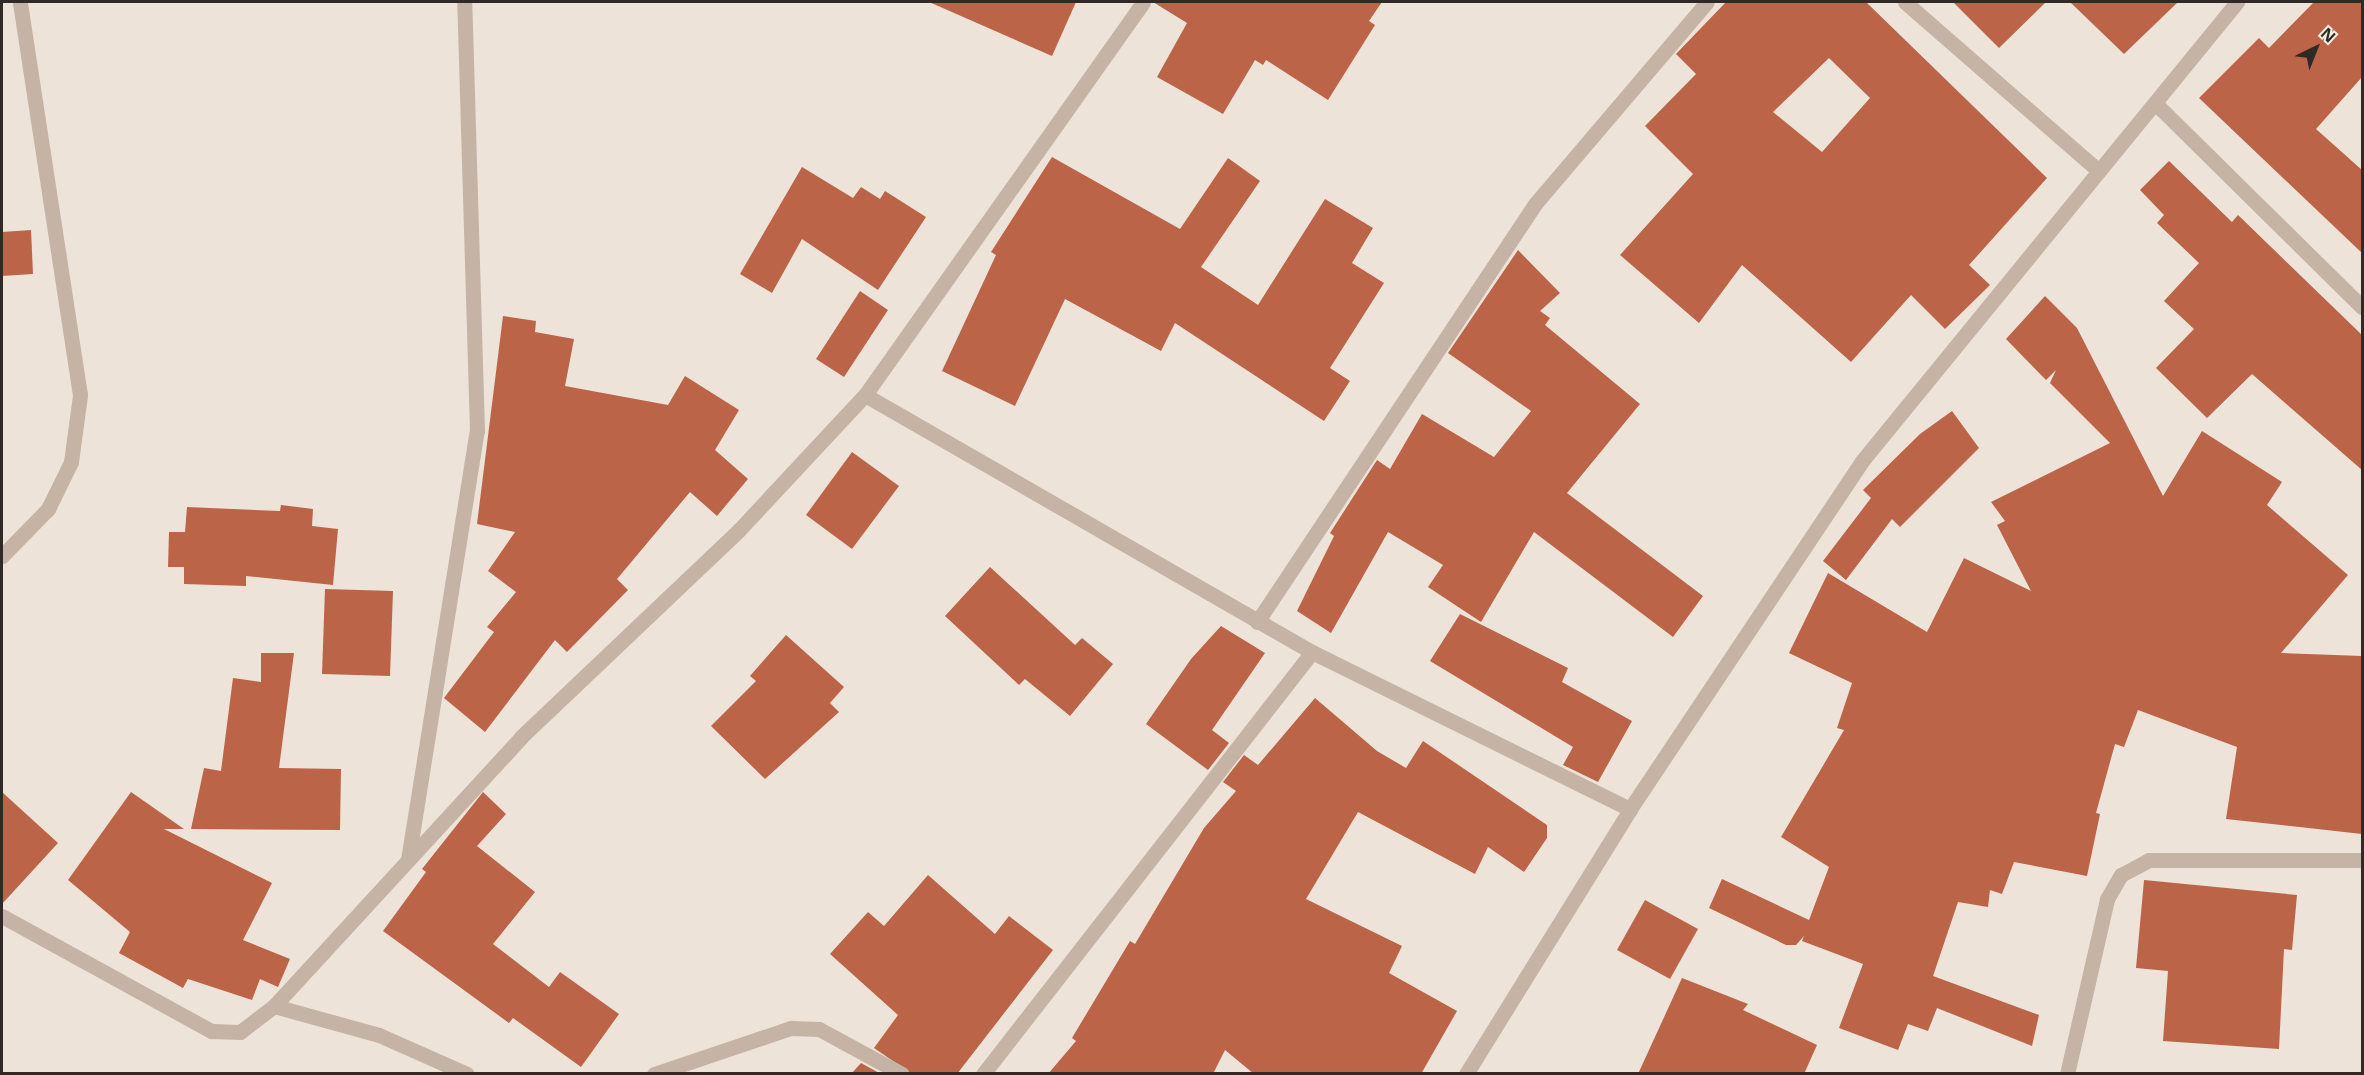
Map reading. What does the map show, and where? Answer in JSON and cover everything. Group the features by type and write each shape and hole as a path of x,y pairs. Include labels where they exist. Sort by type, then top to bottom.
{"street":[{"path":"2,556 48,509 66,471 80,395 20,2"},
{"path":"408,860 477,431 464,2"},
{"path":"2,916 211,1031 240,1032 274,1006 521,736 739,530 865,395 1143,2"},
{"path":"1257,622 1535,204 1707,2"},
{"path":"1905,2 2099,171"},
{"path":"1466,1074 1630,809 1862,460 2237,2"},
{"path":"2155,103 2362,307"},
{"path":"865,395 1312,652 1630,809"},
{"path":"983,1074 1312,652"},
{"path":"2067,1074 2107,899 2121,874 2149,861 2362,860"},
{"path":"274,1006 379,1035 467,1074"},
{"path":"654,1074 791,1028 819,1029 902,1074"}],"building":[{"path":"929,2 1076,2 1052,56"},
{"path":"1153,2 1382,2 1369,21 1375,25 1328,100 1266,60 1263,65 1255,60 1223,114 1157,77 1187,23"},
{"path":"1726,2 1866,2 2047,178 1969,265 1990,285 1945,329 1911,295 1851,362 1742,265 1699,323 1620,255 1693,174 1645,126 1696,74 1676,54","holes":["1829,58 1870,98 1822,152 1773,112"]},
{"path":"1953,2 2046,2 1999,48"},
{"path":"2070,2 2178,2 2124,54"},
{"path":"2314,2 2362,2 2362,77 2316,129 2362,170 2362,253 2199,98 2259,38 2269,48"},
{"path":"1052,157 1180,229 1228,158 1260,181 1201,267 1258,305 1325,199 1373,228 1352,263 1384,283 1330,368 1350,381 1324,421 1175,323 1161,351 1065,299 1015,406 942,371 996,255 991,252"},
{"path":"2169,161 2232,222 2238,215 2362,335 2362,470 2252,374 2207,418 2156,368 2194,329 2164,301 2199,263 2157,223 2164,215 2140,190"},
{"path":"802,167 853,198 861,187 880,199 885,191 926,217 878,290 802,239 772,293 740,274"},
{"path":"31,230 33,274 2,276 2,232"},
{"path":"1518,250 1560,293 1540,311 1550,318 1545,325 1640,404 1567,493 1703,596 1673,637 1534,532 1481,622 1428,587 1443,565 1388,532 1331,633 1297,611 1334,536 1330,533 1377,460 1390,469 1422,414 1494,457 1531,411 1448,353"},
{"path":"860,291 888,310 844,377 816,359"},
{"path":"2045,296 2077,328 2163,496 2202,431 2282,482 2267,505 2348,575 2281,653 2362,656 2362,834 2226,819 2237,747 2138,710 2124,747 2115,744 2096,813 2100,814 2087,876 2014,862 2002,894 1990,890 1988,907 1958,902 1933,976 2039,1015 2032,1046 1937,1008 1928,1031 1908,1024 1898,1050 1839,1028 1863,964 1802,941 1804,936 1796,945 1786,945 1709,908 1722,879 1809,920 1829,867 1781,837 1844,730 1837,728 1852,683 1789,653 1828,573 1927,632 1964,558 2031,591 1997,525 2005,521 1991,502 2110,443 2050,383 2056,370 2046,380 2006,339"},
{"path":"503,316 536,321 535,332 574,339 565,386 668,405 685,376 739,410 715,450 748,479 717,516 690,492 617,579 628,590 567,652 555,640 485,732 444,698 494,632 487,627 516,592 488,571 515,532 477,524"},
{"path":"1952,411 1979,448 1900,527 1892,519 1846,580 1823,561 1871,498 1863,490 1920,434"},
{"path":"852,452 899,486 852,549 806,515"},
{"path":"281,505 313,509 312,526 338,529 333,585 246,576 246,586 184,584 184,567 168,567 169,532 185,532 187,507 280,511"},
{"path":"990,567 1075,645 1082,638 1113,664 1070,716 1025,679 1019,685 945,616"},
{"path":"325,589 393,591 390,676 322,674"},
{"path":"1460,614 1568,668 1562,682 1632,721 1598,782 1563,765 1573,747 1430,661"},
{"path":"1221,626 1265,653 1212,730 1229,743 1208,770 1146,724 1191,659"},
{"path":"786,635 844,687 830,703 839,712 765,779 711,726 756,681 750,676"},
{"path":"261,653 294,653 279,768 341,769 340,830 191,829 204,768 221,771 233,678 261,682"},
{"path":"1315,698 1377,751 1406,768 1423,741 1547,825 1547,838 1524,872 1488,847 1475,874 1358,812 1306,899 1402,946 1389,973 1457,1011 1421,1074 1254,1074 1225,1050 1213,1074 1048,1074 1076,1041 1072,1038 1130,941 1135,944 1204,828 1236,791 1223,782 1244,755 1258,765"},
{"path":"2,792 58,843 2,904"},
{"path":"131,792 184,829 164,829 272,883 243,940 290,959 278,987 260,979 252,1000 188,979 183,988 119,953 130,932 68,880"},
{"path":"483,792 506,814 477,846 535,892 493,944 549,987 560,972 619,1014 581,1067 513,1018 509,1023 383,931 426,872 422,869"},
{"path":"928,875 995,934 1009,916 1053,950 957,1074 912,1074 874,1048 898,1015 830,954 868,912 884,926"},
{"path":"2144,880 2297,895 2292,950 2284,949 2279,1049 2163,1041 2168,971 2136,968"},
{"path":"1645,900 1698,929 1670,979 1617,950"},
{"path":"1682,978 1748,1004 1743,1010 1817,1045 1804,1074 1638,1074"},
{"path":"861,1063 881,1074 851,1074"}]}
